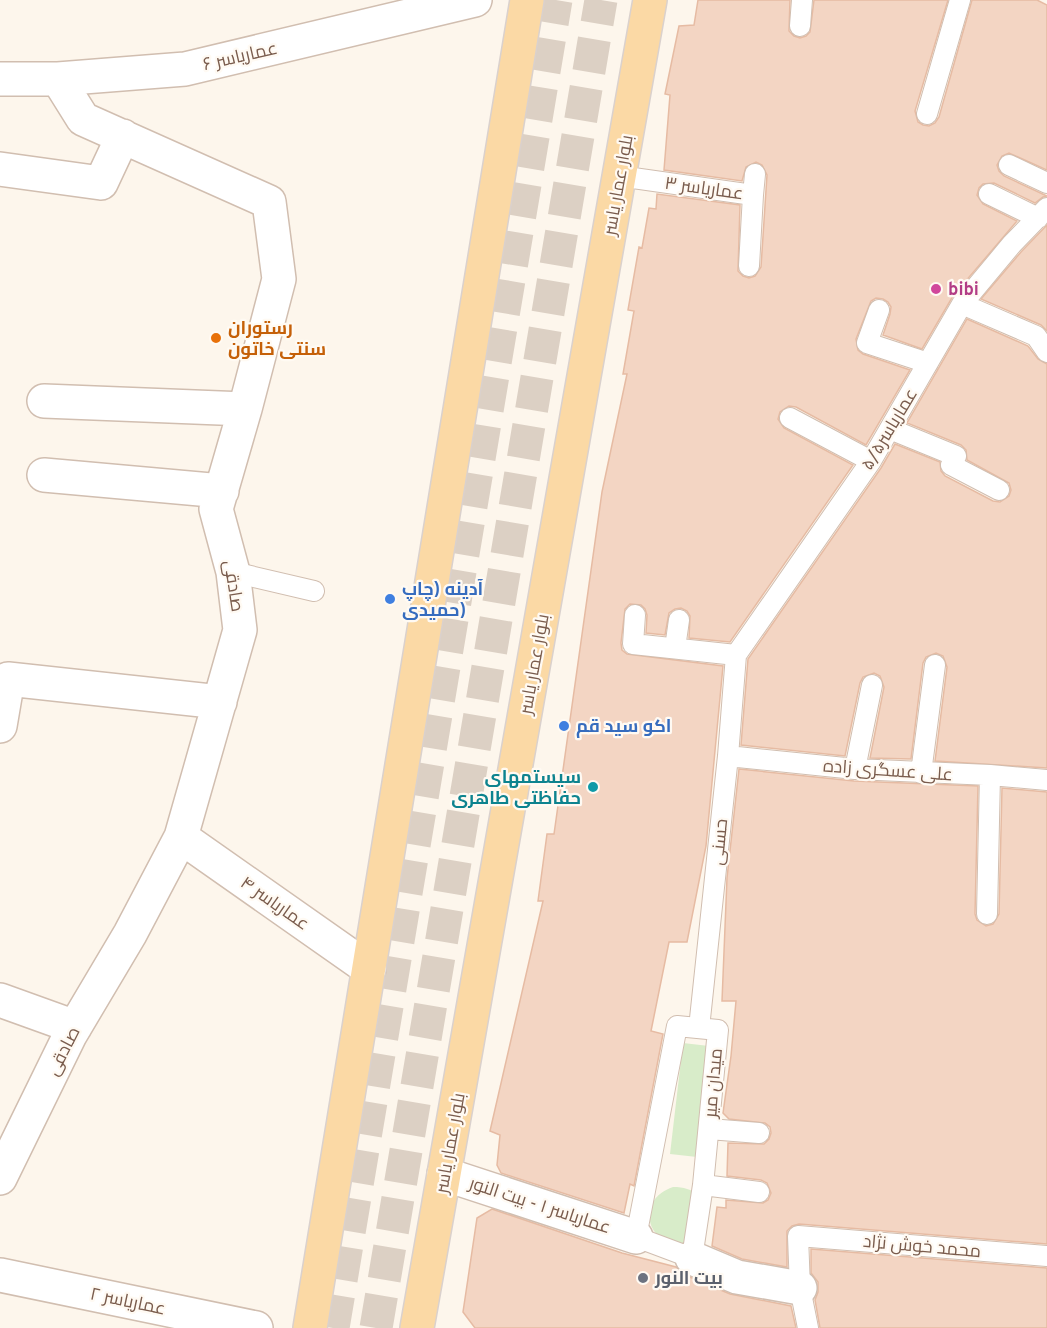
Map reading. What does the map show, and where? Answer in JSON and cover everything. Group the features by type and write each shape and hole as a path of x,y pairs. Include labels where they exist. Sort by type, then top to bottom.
{"main road":[{"path":"310,1328 527,0"},
{"name":"بلوار عمار یاسر","path":"417,1328 650,0"}],"street":[{"name":"عماریاسر ۶","path":"0,79 58,79 185,69 475,0"},
{"name":"صادقی","path":"0,1178 75,1027 130,934 181,837 240,630 233,572 216,509 279,279 269,202 83,119 58,79"},
{"path":"0,169 101,183 123,136"},
{"path":"44,401 245,409"},
{"path":"44,475 222,491"},
{"path":"0,726 8,679 220,702"},
{"name":"عماریاسر ۴","path":"181,837 369,969"},
{"path":"0,999 75,1027"},
{"name":"عماریاسر ۱ - بیت النور","path":"444,1174 636,1237"},
{"path":"692,1258 737,1277 800,1288"},
{"name":"عماریاسر ۲","path":"0,1275 256,1328"}],"lane":[{"path":"800,26 802,0"},
{"path":"927,114 960,0"},
{"path":"1009,165 1047,183"},
{"path":"753,195 755,174"},
{"name":"عماریاسر ۳","path":"619,176 753,195 749,266"},
{"path":"989,194 1042,213"},
{"name":"عماریاسر۵/۵","path":"736,655 871,462 962,304 1012,244 1042,213"},
{"path":"962,304 1036,336 1047,352"},
{"path":"879,310 867,343 928,363"},
{"path":"790,418 871,462"},
{"path":"890,429 956,456 951,465 999,490"},
{"path":"233,572 314,591"},
{"path":"635,615 633,644 736,655"},
{"path":"675,648 679,620"},
{"name":"حسنی","path":"699,1028 728,756 736,655"},
{"path":"921,773 935,665"},
{"path":"855,769 872,685"},
{"name":"علی عسگری زاده","path":"728,756 855,769 1047,780"},
{"path":"987,914 990,775"},
{"name":"میدان میر","path":"636,1237 677,1026 717,1030 703,1185 692,1258"},
{"path":"709,1129 759,1132"},
{"path":"703,1185 759,1192"},
{"name":"محمد خوش نژاد","path":"800,1288 798,1236 1047,1256"},
{"path":"636,1237 692,1258"},
{"path":"800,1288 808,1328"}],"green space":[{"path":"683,1043 709,1046 697,1157 670,1154"},
{"path":"673,1187 687,1189 699,1196 686,1243 673,1243 662,1239 654,1231 650,1222 653,1202 661,1193"}],"building":[{"path":"698,0 790,0 789,31 800,38 810,32 814,0 948,0 915,111 918,122 929,126 939,117 972,0 1037,0 1047,5 1047,170 1009,153 1002,156 997,165 1004,176 1047,196 1035,203 994,183 983,184 979,188 977,195 983,204 1017,221 953,296 922,349 883,335 891,307 883,299 876,298 871,301 856,339 858,350 863,354 910,370 866,445 796,407 789,406 780,412 778,419 784,428 853,465 730,642 689,638 690,616 681,608 669,613 665,635 646,633 647,615 641,605 630,604 625,609 621,643 622,650 627,654 723,666 706,846 687,942 669,942 651,1031 663,1034 634,1186 630,1184 624,1213 501,1173 497,1165 500,1135 490,1131 543,901 538,901 547,834 554,834 602,492 627,374 623,374 634,311 628,310 639,247 642,248 649,208 656,209 657,194 740,205 738,271 749,278 755,276 761,267 767,175 762,165 756,162 746,167 742,181 664,170 670,95 665,94 679,26 694,25"},
{"path":"1047,225 1047,331 1041,325 981,299"},
{"path":"967,319 1028,346 1038,359 1047,364 1047,768 935,761 947,667 943,656 936,653 926,657 923,663 911,759 870,758 884,687 880,676 874,673 863,677 860,683 845,756 741,745 748,659 881,468 895,444 940,462 941,471 945,476 993,501 1000,502 1009,496 1011,490 1009,483 967,460 966,450 961,445 907,423"},
{"path":"739,769 854,781 978,786 975,914 977,920 986,926 993,924 999,914 1002,788 1047,792 1047,1244 799,1224 787,1231 787,1267 742,1259 712,1246 717,1207 726,1208 726,1200 763,1203 768,1200 771,1193 767,1183 761,1180 727,1176 728,1143 764,1144 771,1133 770,1127 765,1123 729,1119 723,1113 736,1001 722,1001 727,878"},
{"path":"492,1209 622,1253 676,1267 685,1275 730,1294 791,1306 796,1328 475,1328 463,1312 477,1218"},
{"path":"811,1249 1047,1268 1047,1328 820,1328 815,1300 818,1282 811,1273"}],"tunnel":[{"path":"333,1328 556,0"},
{"path":"376,1328 601,0"}],"place":[{"name":"bibi","path":"936,289"},
{"name":"رستوران سنتی خاتون","path":"216,338"},
{"name":"آدینه (چاپ حمیدی)","path":"390,599"},
{"name":"اکو سید قم","path":"564,726"},
{"name":"سیستمهای حفاظتی طاهری","path":"593,787"},
{"name":"بیت النور","path":"643,1278"}]}
